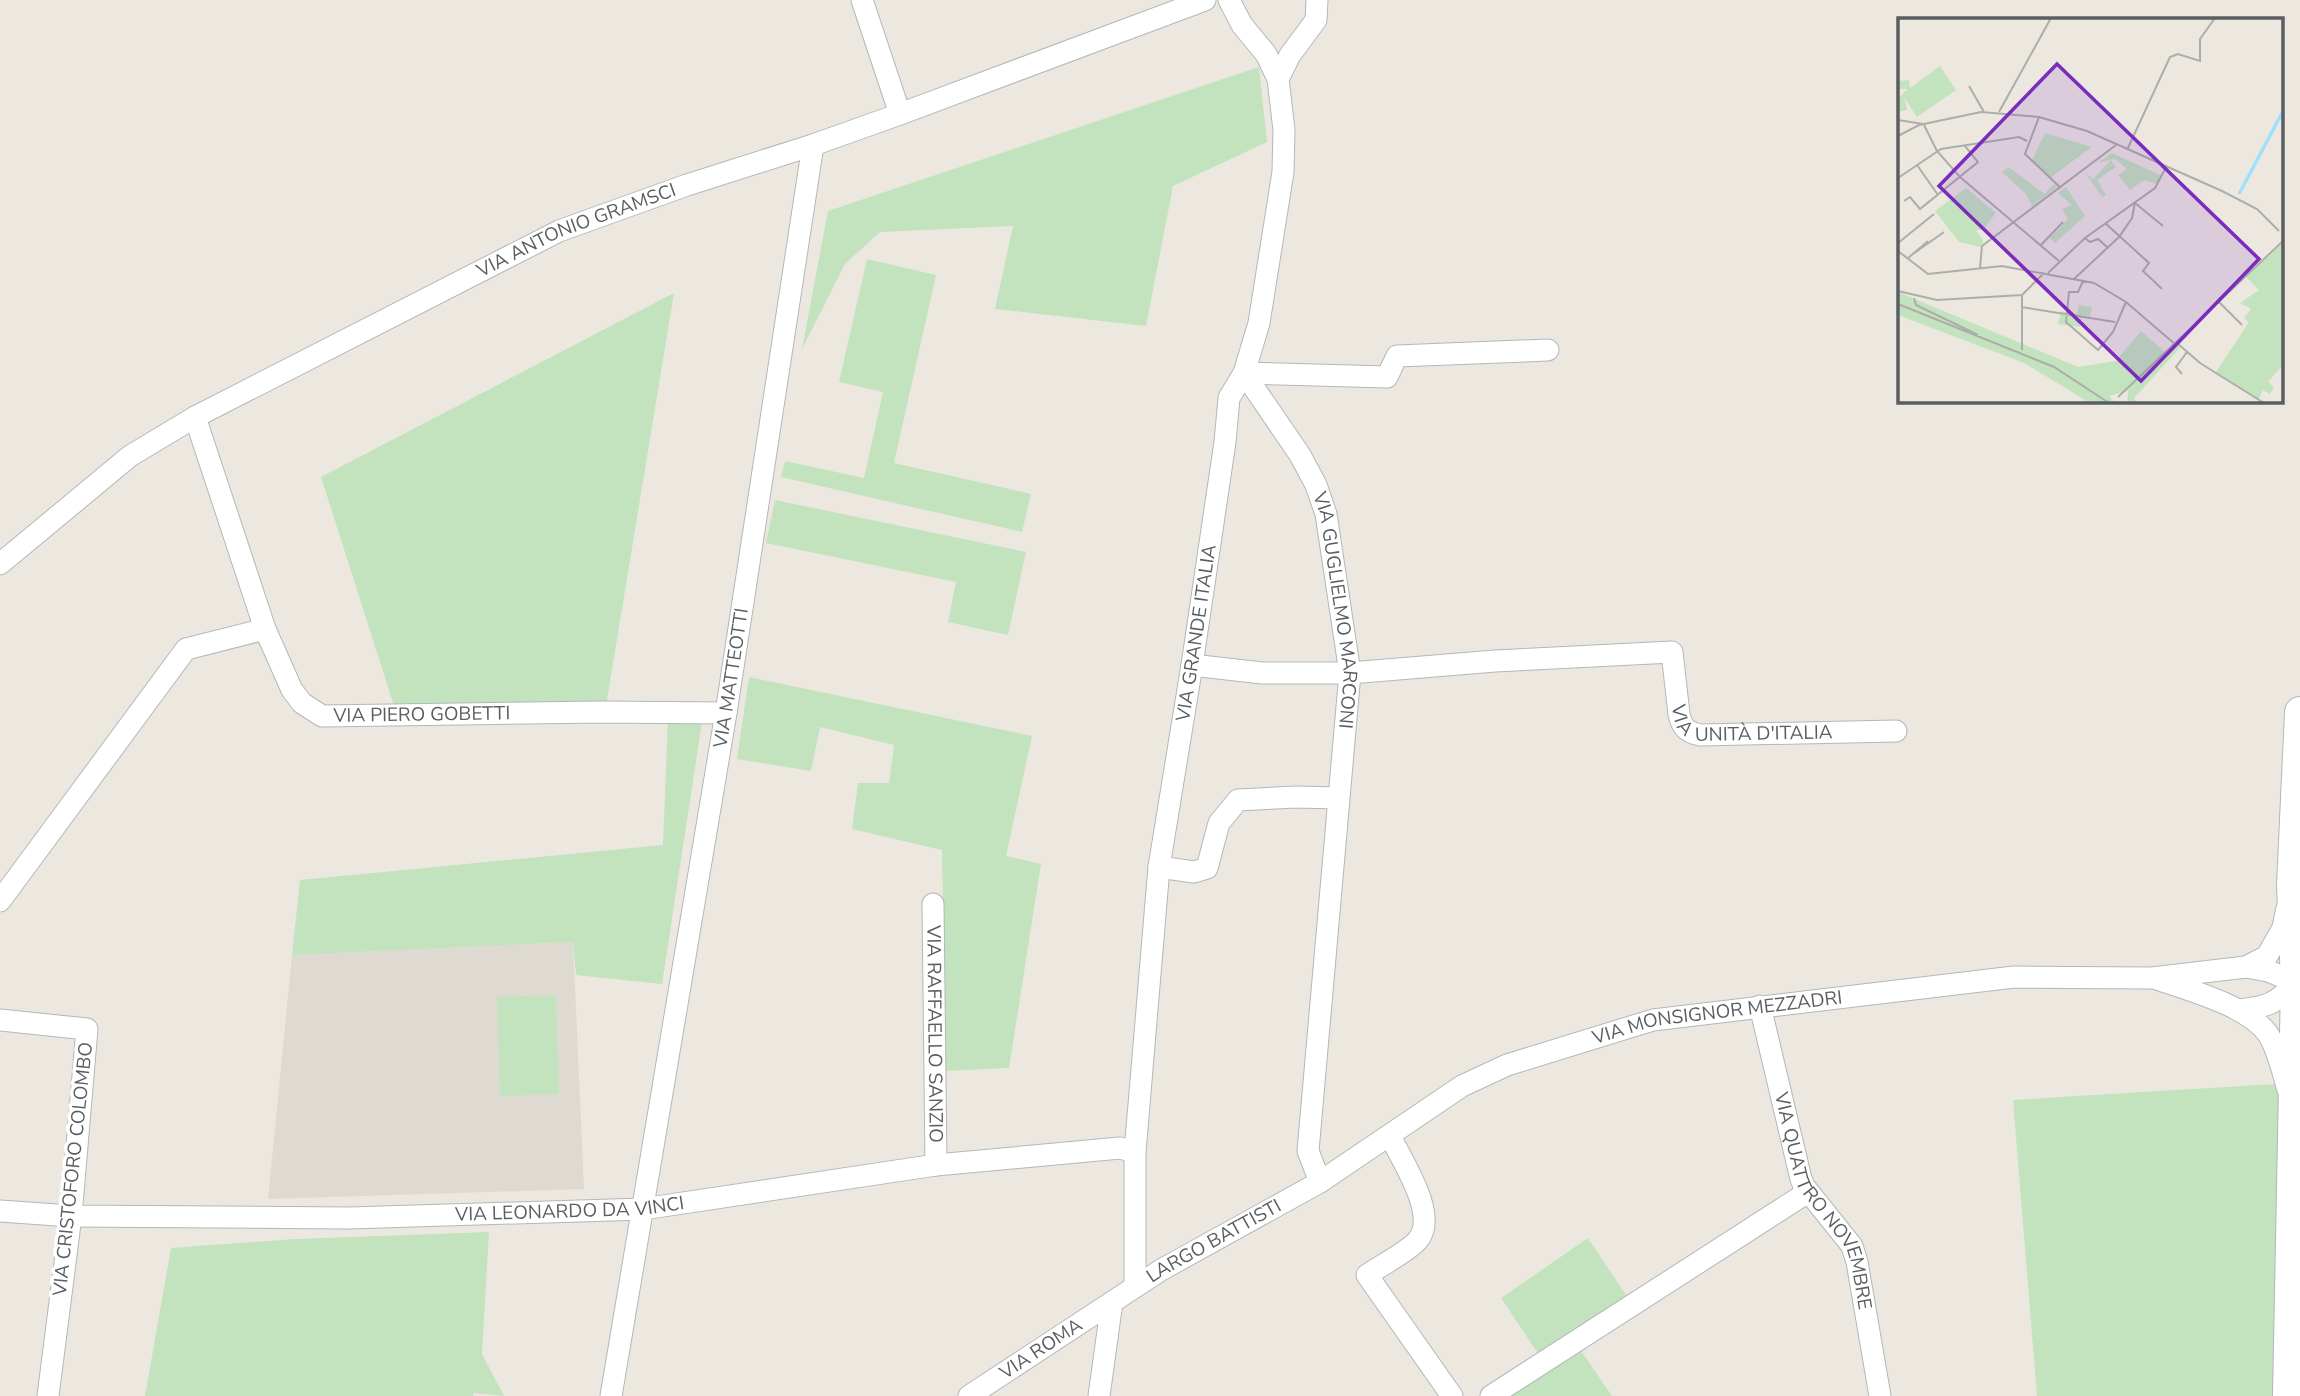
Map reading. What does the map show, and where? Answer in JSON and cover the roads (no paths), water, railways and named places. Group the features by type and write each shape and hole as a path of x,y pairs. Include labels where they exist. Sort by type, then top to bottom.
{"street":[{"path":"862,0 900,114"},
{"name":"VIA ANTONIO GRAMSCI","path":"0,564 130,456 195,417 559,231 900,114 1205,0"},
{"name":"VIA GRANDE ITALIA","path":"1135,1287 1135,1152 1159,867 1192,665 1229,398 1244,373 1259,323 1283,172 1284,130 1278,79 1266,54 1241,25 1229,0"},
{"path":"1278,79 1290,55 1316,20 1317,0"},
{"name":"VIA MATTEOTTI","path":"611,1396 726,713 813,145"},
{"path":"1244,373 1387,377 1397,356 1548,350"},
{"name":"VIA GUGLIELMO MARCONI","path":"1244,373 1300,455 1316,485 1326,514 1350,673 1308,1151 1321,1182"},
{"name":"VIA PIERO GOBETTI","path":"195,417 265,629 292,690 302,703 322,716 726,713"},
{"path":"0,901 186,649 265,629"},
{"name":"VIA UNITÀ D'ITALIA","path":"1350,673 1495,661 1672,652 1679,714 1681,724 1688,732 1700,735 1896,731"},
{"path":"1192,665 1262,673 1350,673"},
{"path":"2288,1396 2297,969 2292,885 2300,712"},
{"path":"1159,867 1194,872 1207,868 1219,823 1238,800 1338,798"},
{"path":"2246,967 2267,956 2283,928 2292,885"},
{"name":"VIA RAFFAELLO SANZIO","path":"933,904 936,1165"},
{"path":"2152,978 2246,967 2268,971 2297,969"},
{"path":"2239,1010 2266,1007 2282,997 2297,969"},
{"name":"VIA MONSIGNOR MEZZADRI","path":"1321,1182 1462,1086 1507,1065 1653,1020 2014,977 2152,978"},
{"path":"2152,978 2203,994 2239,1010 2267,1034 2293,1106"},
{"name":"VIA QUATTRO NOVEMBRE","path":"1760,1006 1801,1179 1808,1192 1846,1238 1857,1262 1880,1396"},
{"name":"VIA CRISTOFORO COLOMBO","path":"0,1020 87,1029 71,1216 48,1396"},
{"path":"1390,1136 1424,1209 1425,1227 1418,1241 1367,1275 1452,1396"},
{"name":"VIA LEONARDO DA VINCI","path":"0,1211 71,1216 350,1217 643,1209 936,1165 1120,1148 1135,1152"},
{"name":"LARGO BATTISTI","path":"1112,1302 1161,1270 1321,1182"},
{"path":"1491,1396 1808,1192"},
{"path":"1100,1396 1112,1302"},
{"name":"VIA ROMA","path":"969,1396 1112,1302"}]}
